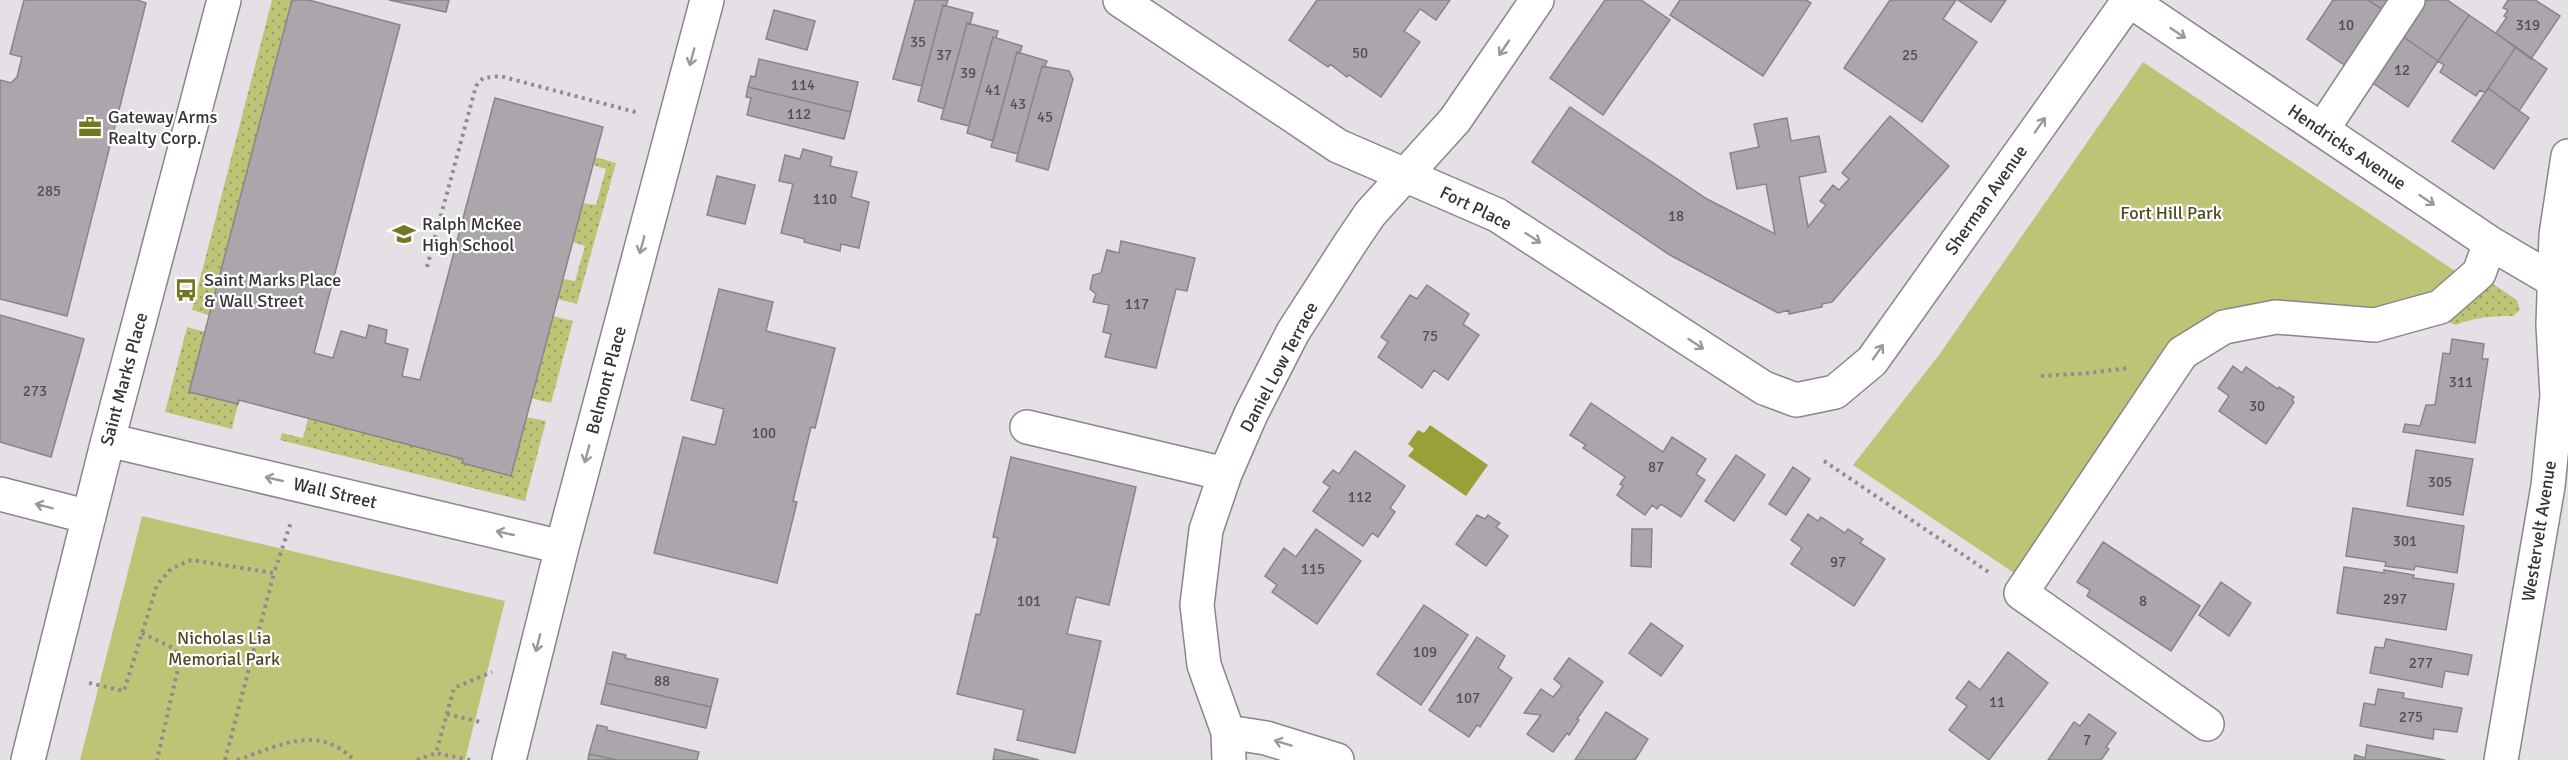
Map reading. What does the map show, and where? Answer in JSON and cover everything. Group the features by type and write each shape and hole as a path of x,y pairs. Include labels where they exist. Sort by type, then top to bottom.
{"street":[{"name":"Saint Marks Place","path":"28,760 108,440 224,0"},
{"name":"Belmont Place","path":"509,760 562,547 707,0"},
{"name":"Fort Place","path":"1120,0 1338,146 1497,215 1764,388 1796,400 1835,392"},
{"name":"Daniel Low Terrace","path":"1228,746 1204,665 1197,605 1206,530 1225,474 1251,414 1293,332 1370,214 1455,120 1537,0"},
{"name":"Hendricks Avenue","path":"2129,0 2490,243 2518,257 2562,285"},
{"name":"Sherman Avenue","path":"1835,392 1872,361 2129,0"},
{"path":"2322,130 2408,0"},
{"name":"Westervelt Avenue","path":"2502,760 2549,474 2557,396 2553,325 2562,285 2556,235 2568,156"},
{"path":"2207,724 2021,593 2182,352 2224,327 2276,317 2375,325 2440,307 2479,273 2490,243"},
{"path":"1028,427 1225,474"},
{"name":"Wall Street","path":"108,440 562,547"},
{"path":"0,494 89,517"},
{"path":"1228,746 1266,738 1337,760"}],"path":[{"path":"427,267 476,86 483,78 500,76 640,113"},
{"path":"2041,376 2089,373 2178,358"},
{"path":"1824,461 2021,593"},
{"path":"225,760 274,573 291,520"},
{"path":"88,683 124,691 157,585 164,575 183,561 191,560 274,573"},
{"path":"142,633 175,649 180,660 157,760"},
{"path":"436,753 454,688 492,672"},
{"path":"447,714 480,722"},
{"path":"237,760 304,738 322,739 336,744 354,760"},
{"path":"417,760 436,753 470,760"}],"green space":[{"path":"272,0 292,0 209,315 192,310"},
{"name":"Fort Hill Park","path":"2143,62 2458,273 2437,291 2363,310 2218,313 2017,575 1853,465 1939,355"},
{"path":"595,157 616,163 577,304 558,299 563,279 575,281 585,246 573,242 583,203 596,205 606,169 593,165"},
{"path":"2490,282 2517,300 2520,310 2513,316 2470,320 2456,325 2448,322"},
{"path":"553,316 573,321 551,403 531,398"},
{"path":"187,327 205,332 189,391 238,404 232,429 165,412"},
{"path":"526,417 546,421 525,501 280,440 282,433 303,438 308,418 463,459 462,463 511,476"},
{"name":"Nicholas Lia Memorial Park","path":"142,516 505,601 465,760 80,760"}],"shaded area":[{"path":"1430,425 1488,465 1466,496 1408,456 1414,449 1408,444 1418,430 1424,433"}],"building":[{"path":"24,0 137,0 146,3 67,316 0,299 0,80 11,83 17,77 22,57 10,54"},
{"path":"292,0 309,0 400,25 314,353 333,358 341,331 366,338 369,325 387,330 385,343 408,349 402,376 420,380 495,98 603,127 511,476 462,463 463,459 239,400 238,404 189,392"},
{"path":"389,0 449,0 446,12"},
{"path":"915,0 948,0 946,6 943,5 922,86 893,79"},
{"path":"1317,0 1450,0 1436,20 1420,9 1404,31 1420,42 1381,97 1330,64 1328,67 1289,40"},
{"path":"1605,0 1641,0 1670,20 1603,115 1550,78"},
{"path":"1680,0 1806,0 1811,3 1763,76 1670,15"},
{"path":"1890,0 1956,0 1943,19 1977,42 1922,122 1844,68"},
{"path":"1958,0 2006,0 1991,22"},
{"path":"2333,0 2368,0 2385,11 2347,67 2307,39"},
{"path":"2368,0 2392,0 2385,11"},
{"path":"2420,0 2447,0 2469,15 2438,61 2398,33"},
{"path":"2508,0 2535,0 2560,16 2531,59 2496,33 2507,17 2504,16 2508,10 2503,8"},
{"path":"943,5 973,13 970,24 967,23 944,109 918,101"},
{"path":"774,10 815,21 807,50 766,39"},
{"path":"2469,15 2516,47 2485,93 2480,90 2476,96 2440,72 2444,65 2438,61"},
{"path":"967,23 998,31 996,38 993,37 969,126 941,119"},
{"path":"2398,33 2438,61 2408,107 2367,79"},
{"path":"993,37 1022,46 1020,53 1017,52 993,141 967,133"},
{"path":"2516,47 2547,69 2519,111 2488,88"},
{"path":"1017,52 1047,61 1045,67 1042,66 1018,154 991,147"},
{"path":"759,59 858,82 851,112 748,87 751,76 755,77"},
{"path":"1042,66 1069,71 1073,79 1048,170 1016,161"},
{"path":"748,87 851,112 844,139 747,115 751,98 746,97"},
{"path":"2488,88 2529,118 2494,169 2452,141"},
{"path":"1570,107 1707,199 1775,234 1766,184 1737,189 1730,153 1759,147 1754,124 1787,118 1791,141 1819,136 1826,172 1799,177 1808,227 1826,205 1820,201 1833,185 1839,190 1849,179 1842,173 1890,116 1949,166 1832,302 1822,304 1822,307 1789,314 1789,310 1778,313 1670,255 1532,162"},
{"path":"803,149 832,157 830,166 857,172 851,197 869,202 859,248 841,244 840,251 804,242 805,239 781,233 793,184 779,181 785,155 800,159"},
{"path":"717,176 755,185 745,224 707,215"},
{"path":"1121,241 1195,258 1187,291 1176,289 1156,368 1105,357 1111,334 1103,332 1109,305 1093,302 1096,294 1090,289 1093,275 1101,273 1107,250 1119,253"},
{"path":"1427,285 1469,314 1463,324 1479,335 1448,380 1434,370 1422,388 1378,357 1388,342 1381,337 1410,295 1417,299"},
{"path":"719,289 773,302 766,331 835,348 815,428 811,427 793,501 797,502 777,583 654,553 683,437 715,445 724,409 691,400"},
{"path":"0,315 84,339 51,457 0,442"},
{"path":"2452,339 2484,344 2482,359 2488,359 2475,443 2403,432 2405,424 2420,426 2426,405 2435,405 2443,353 2450,354"},
{"path":"2233,366 2242,373 2246,367 2294,397 2292,400 2294,402 2266,444 2219,411 2229,396 2218,388"},
{"path":"1591,403 1663,452 1672,437 1706,459 1696,474 1705,480 1681,517 1661,504 1657,509 1652,505 1645,515 1617,495 1623,486 1620,484 1625,477 1583,448 1586,445 1570,435"},
{"path":"2416,450 2473,459 2463,515 2407,506"},
{"path":"1355,451 1405,486 1390,508 1395,512 1378,537 1372,533 1363,546 1313,511 1330,487 1323,482 1333,470 1339,474"},
{"path":"1736,455 1765,475 1734,521 1705,501"},
{"path":"1011,457 1136,487 1109,605 1076,597 1067,634 1101,641 1075,753 1017,740 1024,710 957,694 976,614 980,615 998,538 993,537"},
{"path":"1793,467 1810,479 1786,515 1769,504"},
{"path":"2353,508 2464,526 2457,573 2415,566 2414,570 2385,566 2386,562 2346,556"},
{"path":"1808,514 1818,521 1821,517 1845,533 1848,529 1863,539 1860,543 1885,559 1854,606 1791,564 1802,548 1791,540"},
{"path":"1477,515 1485,519 1488,515 1500,523 1496,527 1508,536 1486,566 1456,544"},
{"path":"1316,529 1361,561 1317,624 1272,592 1277,585 1265,576 1284,548 1296,557"},
{"path":"1632,529 1652,529 1651,567 1631,566"},
{"path":"2103,542 2200,606 2171,651 2087,596 2090,590 2077,582"},
{"path":"2344,567 2384,573 2384,570 2414,575 2413,578 2454,584 2446,630 2337,613"},
{"path":"2221,582 2251,603 2229,636 2199,615"},
{"path":"1424,605 1468,635 1421,705 1377,674"},
{"path":"1651,623 1683,646 1661,676 1629,653"},
{"path":"1477,637 1505,656 1498,668 1512,678 1480,727 1477,725 1469,737 1429,710"},
{"path":"2386,639 2472,655 2468,675 2445,671 2442,687 2370,673 2375,647 2384,648"},
{"path":"613,652 626,655 625,658 718,679 711,707 606,683"},
{"path":"2008,652 2048,683 1989,760 1949,730 1967,706 1956,698 1969,681 1980,690"},
{"path":"1569,658 1603,682 1577,719 1579,720 1569,735 1567,733 1553,752 1527,734 1541,715 1524,713 1541,689 1553,697 1562,686 1554,679"},
{"path":"606,683 711,707 706,728 601,704"},
{"path":"2378,689 2404,693 2403,698 2462,708 2457,732 2434,729 2433,739 2360,726 2364,703 2375,705"},
{"path":"1606,712 1648,739 1635,760 1575,760"},
{"path":"2089,714 2116,733 2106,747 2109,749 2101,760 2048,760 2074,722 2080,726"},
{"path":"597,725 607,727 607,730 699,752 697,760 617,760 589,754"},
{"path":"2367,745 2445,760 2354,760 2355,755 2365,758"},
{"path":"995,749 1039,760 993,760"},
{"path":"589,754 617,760 588,760"}],"place":[{"name":"Gateway Arms Realty Corp.","path":"90,127"},
{"name":"Ralph McKee High School","path":"404,234"},
{"name":"Saint Marks Place & Wall Street","path":"186,290"}]}
